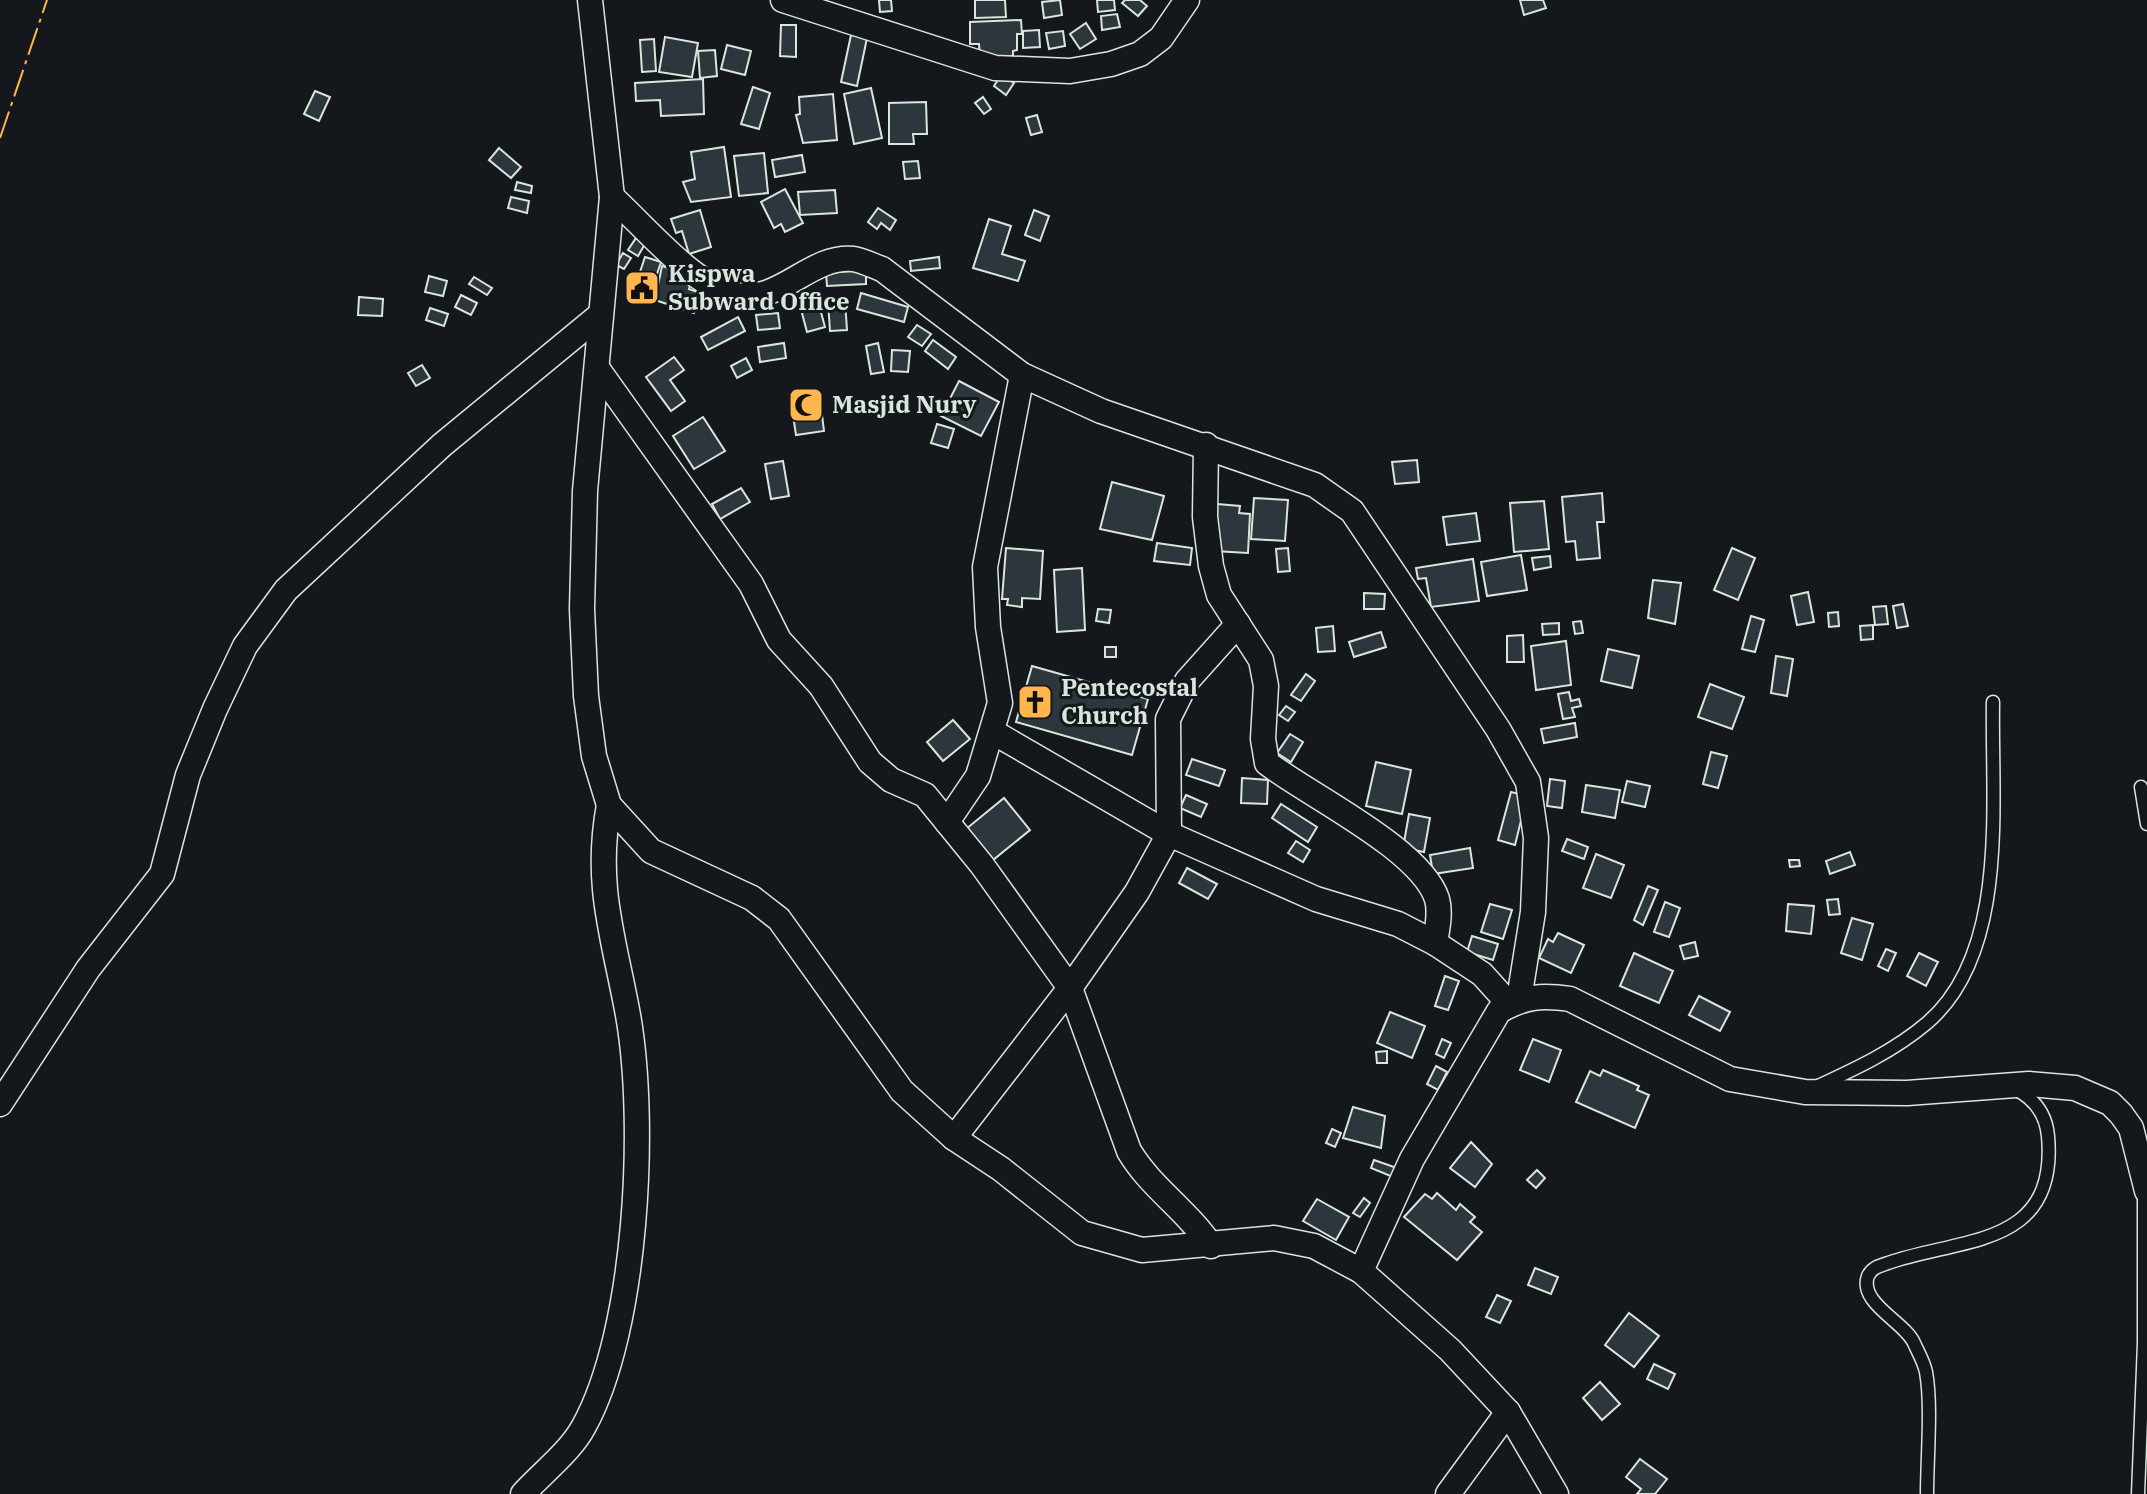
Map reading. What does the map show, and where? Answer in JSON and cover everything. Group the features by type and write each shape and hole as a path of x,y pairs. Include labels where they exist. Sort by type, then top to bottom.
{"street":[{"path":"590,0 612,197 585,491 582,609 594,756 609,805 651,851 752,898 779,919 858,1034 902,1091 954,1138 1001,1169 1082,1233 1142,1250 1274,1238 1314,1246 1361,1271 1450,1350 1508,1412 1556,1494"},
{"path":"783,0 995,68 1070,71 1111,64 1140,54 1161,38 1187,0"},
{"path":"612,197 686,266 710,284 730,293 759,297 826,263 856,259 882,269 1022,375 1101,411 1315,485 1352,511 1498,729 1528,782 1536,838 1533,912 1514,1002"},
{"path":"0,1104 88,969 162,874 188,775 215,709 245,646 286,590 442,445 600,315"},
{"path":"597,368 751,584 779,640 821,686 870,762 891,780 925,795 1070,988 1129,1151 1142,1174 1192,1218 1211,1246"},
{"path":"947,822 978,776 1000,703 988,627 985,567 1022,375"},
{"path":"1206,445 1205,517 1211,566 1219,595 1261,660 1266,686 1263,739 1267,763 1419,870 1437,899 1435,943"},
{"path":"954,1138 1070,988 1137,892 1169,834 1168,719 1187,681 1238,624"},
{"path":"993,732 1169,834 1316,899 1398,924 1435,943 1482,974 1514,1002"},
{"path":"523,1494 583,1428 601,1386 625,1309 636,1143 628,1014 613,956 603,875 601,843 609,805"},
{"path":"1361,1271 1412,1159 1499,1011 1514,1002 1541,995 1570,999 1730,1079 1805,1092 1907,1093 2008,1085 2075,1088 2110,1103 2131,1128 2146,1187"},
{"path":"1448,1494 1508,1412"}],"lane":[{"path":"1805,1092 1881,1057 1930,1021 1973,962 1990,894 1993,702"},
{"path":"2141,787 2147,824"},
{"path":"1927,1494 1926,1371 1911,1337 1877,1304 1868,1289 1868,1277 1874,1268 1898,1259 2003,1233 2018,1224 2032,1209 2044,1179 2047,1129 2036,1104 2008,1085"},
{"path":"2138,1494 2146,1187"}],"building":[{"path":"879,0 891,0 892,11 880,12"},
{"path":"975,0 1005,0 1006,17 975,18"},
{"path":"1060,0 1062,15 1044,18 1042,2"},
{"path":"1097,0 1114,0 1115,10 1098,12"},
{"path":"1125,0 1140,0 1147,6 1138,16 1122,3"},
{"path":"1520,0 1543,0 1546,8 1524,15"},
{"path":"1117,14 1120,27 1102,30 1101,16"},
{"path":"1021,20 1022,34 1017,34 1017,50 1013,51 1013,56 980,58 979,44 970,44 970,22"},
{"path":"1086,23 1096,39 1080,49 1070,34"},
{"path":"781,25 796,25 796,57 780,56"},
{"path":"1039,30 1040,47 1023,48 1023,31"},
{"path":"1063,31 1065,46 1049,49 1046,33"},
{"path":"851,35 867,38 857,86 841,82"},
{"path":"665,37 698,43 692,77 659,72"},
{"path":"654,39 656,71 642,72 640,40"},
{"path":"727,45 751,51 745,75 721,69"},
{"path":"715,50 717,76 700,78 698,51"},
{"path":"1001,75 1014,83 1006,95 994,86"},
{"path":"703,79 704,114 661,116 660,100 636,101 635,83"},
{"path":"753,87 770,93 759,129 741,124"},
{"path":"871,88 882,138 854,144 844,94"},
{"path":"315,91 330,97 319,121 304,114"},
{"path":"833,94 837,140 803,143 796,115 800,114 799,97"},
{"path":"983,97 991,109 984,114 975,103"},
{"path":"926,102 927,134 913,134 914,144 889,144 889,103"},
{"path":"1037,115 1042,132 1031,135 1026,118"},
{"path":"724,147 731,197 691,202 683,182 695,179 691,152"},
{"path":"499,148 521,167 511,178 489,160"},
{"path":"764,153 768,193 739,196 734,156"},
{"path":"802,155 805,172 775,177 772,160"},
{"path":"918,161 920,178 905,179 903,162"},
{"path":"517,182 532,186 531,193 515,190"},
{"path":"785,189 803,223 785,232 781,224 774,228 761,202"},
{"path":"835,190 837,213 800,215 798,192"},
{"path":"511,197 529,201 527,213 508,208"},
{"path":"878,208 896,220 890,230 881,223 877,229 868,222"},
{"path":"700,210 711,247 689,254 682,231 676,233 671,219"},
{"path":"1034,210 1049,216 1040,241 1025,235"},
{"path":"989,219 1011,226 1002,254 1025,261 1018,281 973,268"},
{"path":"636,238 645,244 638,256 628,250"},
{"path":"623,253 631,258 624,269 616,265"},
{"path":"645,257 661,262 649,298 633,293"},
{"path":"939,257 940,268 911,271 910,261"},
{"path":"662,266 693,276 689,289 701,293 694,313 655,300"},
{"path":"866,270 866,284 827,286 826,273"},
{"path":"429,276 447,281 443,296 425,292"},
{"path":"474,277 492,288 487,295 469,284"},
{"path":"861,293 908,307 904,322 857,309"},
{"path":"816,294 825,327 807,332 798,298"},
{"path":"461,295 477,303 471,315 455,307"},
{"path":"359,297 383,299 382,316 358,315"},
{"path":"845,301 847,330 830,331 828,302"},
{"path":"430,308 448,314 444,326 426,320"},
{"path":"778,313 780,328 758,330 756,315"},
{"path":"738,317 745,331 708,350 701,337"},
{"path":"917,325 931,334 922,346 908,337"},
{"path":"933,340 956,357 948,369 925,351"},
{"path":"784,343 786,358 760,362 758,347"},
{"path":"878,343 884,372 871,374 866,346"},
{"path":"892,350 910,351 908,372 891,371"},
{"path":"674,357 684,370 670,380 685,401 671,411 646,377"},
{"path":"746,358 752,370 737,378 731,366"},
{"path":"422,365 430,378 416,386 408,373"},
{"path":"959,381 999,402 981,436 941,416"},
{"path":"819,391 824,431 796,435 790,395"},
{"path":"703,417 725,451 694,469 673,436"},
{"path":"937,424 954,429 948,448 931,443"},
{"path":"1417,460 1419,482 1395,484 1392,462"},
{"path":"783,461 789,496 771,499 765,464"},
{"path":"1112,482 1164,496 1152,540 1100,529"},
{"path":"741,488 750,502 720,519 712,504"},
{"path":"1602,493 1604,522 1597,522 1600,558 1577,560 1575,541 1566,542 1562,497"},
{"path":"1254,498 1288,500 1285,541 1251,539"},
{"path":"1544,501 1549,549 1514,552 1510,503"},
{"path":"1217,504 1240,506 1239,513 1250,514 1248,553 1214,551"},
{"path":"1476,513 1480,541 1447,545 1443,517"},
{"path":"1157,543 1192,548 1190,565 1154,561"},
{"path":"1006,548 1043,551 1040,599 1022,598 1022,607 1007,605 1008,599 1002,599"},
{"path":"1288,548 1290,571 1278,572 1276,549"},
{"path":"1732,548 1755,558 1738,600 1714,590"},
{"path":"1521,555 1527,590 1487,596 1481,562"},
{"path":"1550,556 1551,567 1534,570 1532,558"},
{"path":"1473,559 1479,601 1431,607 1426,578 1418,579 1416,568"},
{"path":"1082,568 1085,630 1057,632 1054,570"},
{"path":"1653,580 1681,583 1675,624 1648,618"},
{"path":"1808,592 1814,622 1797,625 1791,596"},
{"path":"1364,593 1385,594 1384,609 1364,609"},
{"path":"1903,604 1908,626 1897,628 1893,606"},
{"path":"1886,606 1888,624 1875,625 1873,607"},
{"path":"1098,609 1111,610 1109,623 1096,621"},
{"path":"1838,612 1839,626 1829,627 1828,613"},
{"path":"1751,616 1764,620 1755,652 1742,649"},
{"path":"1581,621 1583,633 1575,634 1573,622"},
{"path":"1559,623 1559,634 1543,635 1542,624"},
{"path":"1873,625 1873,639 1861,640 1860,626"},
{"path":"1333,626 1335,651 1318,652 1316,628"},
{"path":"1381,632 1386,647 1354,657 1349,642"},
{"path":"1523,635 1524,662 1507,662 1507,636"},
{"path":"1566,641 1571,685 1536,690 1531,646"},
{"path":"1105,647 1116,647 1116,657 1105,657"},
{"path":"1608,649 1639,656 1632,688 1601,681"},
{"path":"1776,656 1793,659 1787,696 1771,693"},
{"path":"1032,666 1148,699 1132,755 1016,722"},
{"path":"1306,674 1315,681 1301,701 1291,695"},
{"path":"1710,684 1744,697 1732,729 1698,717"},
{"path":"1569,692 1571,701 1579,699 1581,706 1572,708 1575,717 1563,719 1558,694"},
{"path":"1286,706 1295,712 1288,721 1279,715"},
{"path":"953,720 970,739 943,761 927,742"},
{"path":"1575,723 1577,737 1544,743 1541,729"},
{"path":"1290,734 1303,742 1291,762 1277,753"},
{"path":"1711,752 1727,756 1718,788 1703,784"},
{"path":"1192,759 1225,770 1219,786 1186,775"},
{"path":"1376,762 1411,770 1402,814 1366,806"},
{"path":"1242,778 1268,780 1267,804 1241,803"},
{"path":"1550,779 1565,781 1562,808 1547,806"},
{"path":"1627,781 1650,786 1645,807 1622,802"},
{"path":"1586,785 1620,790 1615,818 1582,812"},
{"path":"1511,792 1527,796 1515,845 1498,840"},
{"path":"1186,795 1207,804 1201,817 1180,808"},
{"path":"1004,798 1030,830 993,860 966,829"},
{"path":"1281,804 1317,827 1308,842 1272,818"},
{"path":"1409,814 1430,818 1424,852 1403,848"},
{"path":"1567,839 1588,847 1584,859 1562,851"},
{"path":"1296,841 1310,850 1303,862 1288,853"},
{"path":"1470,848 1473,868 1433,874 1430,855"},
{"path":"1850,852 1855,865 1830,874 1826,861"},
{"path":"1596,854 1624,865 1611,898 1583,888"},
{"path":"1789,860 1799,860 1800,866 1790,867"},
{"path":"1187,868 1217,884 1208,899 1179,883"},
{"path":"1648,886 1658,890 1643,925 1634,920"},
{"path":"1838,899 1840,914 1829,915 1827,900"},
{"path":"1665,902 1680,908 1669,937 1654,932"},
{"path":"1490,904 1512,910 1503,939 1481,932"},
{"path":"1788,904 1814,906 1811,934 1786,931"},
{"path":"1852,918 1873,924 1862,960 1841,953"},
{"path":"1558,933 1584,945 1571,973 1539,958 1548,939 1553,942"},
{"path":"1472,936 1498,944 1493,960 1467,952"},
{"path":"1695,942 1698,956 1684,959 1680,946"},
{"path":"1886,949 1896,953 1888,971 1878,966"},
{"path":"1634,953 1673,971 1659,1003 1620,986"},
{"path":"1919,953 1938,962 1926,986 1907,976"},
{"path":"1445,976 1459,981 1448,1010 1435,1006"},
{"path":"1699,996 1730,1012 1720,1031 1689,1015"},
{"path":"1390,1012 1425,1026 1412,1058 1377,1043"},
{"path":"1442,1039 1451,1043 1444,1058 1436,1054"},
{"path":"1533,1039 1561,1050 1549,1082 1520,1070"},
{"path":"1387,1051 1387,1063 1377,1063 1376,1052"},
{"path":"1436,1066 1447,1072 1438,1090 1427,1084"},
{"path":"1603,1070 1639,1086 1637,1090 1649,1095 1635,1128 1576,1102 1590,1071 1600,1076"},
{"path":"1353,1107 1385,1116 1381,1148 1343,1138"},
{"path":"1332,1129 1341,1133 1335,1147 1326,1143"},
{"path":"1471,1142 1492,1164 1475,1187 1450,1168"},
{"path":"1374,1160 1397,1168 1393,1177 1371,1168"},
{"path":"1537,1170 1545,1178 1536,1188 1527,1180"},
{"path":"1437,1193 1456,1210 1460,1204 1475,1217 1470,1222 1482,1232 1457,1260 1404,1217 1425,1194 1432,1199"},
{"path":"1364,1198 1370,1203 1360,1217 1353,1213"},
{"path":"1317,1199 1349,1217 1336,1240 1303,1221"},
{"path":"1535,1268 1558,1277 1551,1294 1528,1285"},
{"path":"1497,1295 1511,1301 1500,1323 1486,1317"},
{"path":"1629,1313 1659,1336 1634,1367 1605,1345"},
{"path":"1654,1364 1675,1374 1668,1389 1647,1379"},
{"path":"1600,1382 1620,1404 1602,1420 1583,1398"},
{"path":"1640,1459 1667,1479 1655,1494 1637,1494 1641,1489 1626,1477"}],"power":[{"path":"0,138 47,0"}],"place":[{"name":"Kispwa Subward Office","path":"642,288"},
{"name":"Masjid Nury","path":"806,405"},
{"name":"Pentecostal Church","path":"1035,702"}]}
